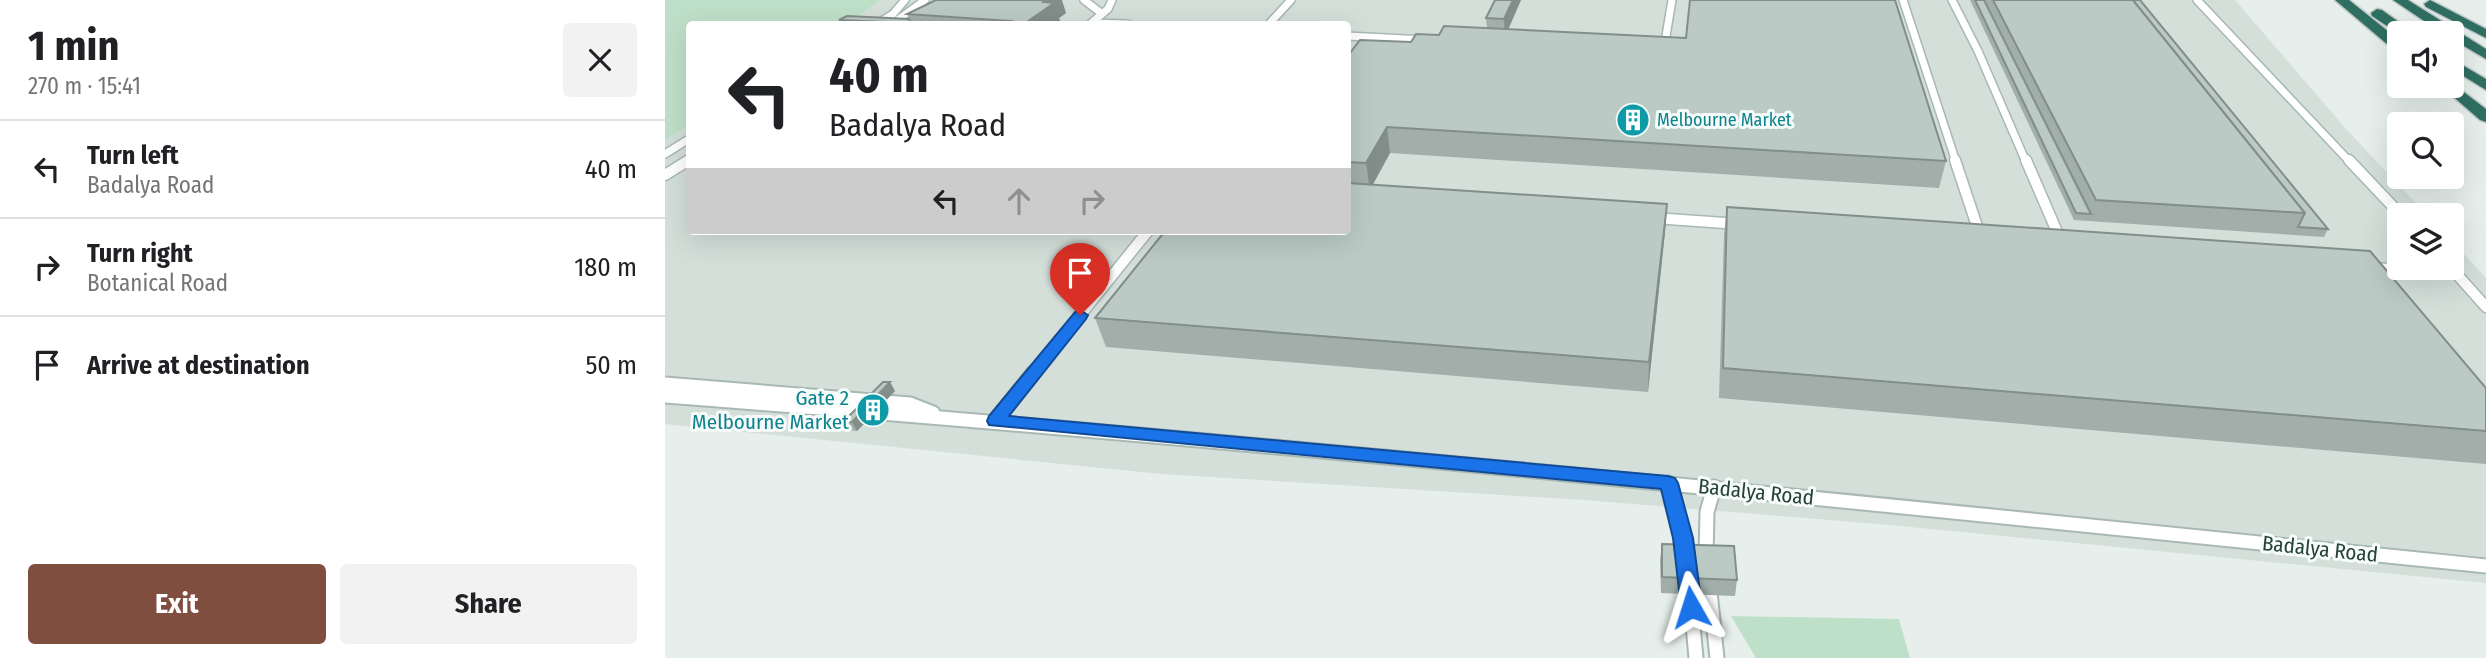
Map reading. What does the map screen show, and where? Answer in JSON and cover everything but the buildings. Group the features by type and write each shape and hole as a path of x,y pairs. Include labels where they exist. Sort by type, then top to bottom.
{"highway":[{"path":"2341,0 2387,37"},
{"path":"2357,0 2389,21"},
{"path":"2399,0 2486,55"},
{"path":"2422,0 2486,34"},
{"path":"2464,71 2486,86"},
{"path":"2463,98 2486,117"}],"lane":[{"path":"882,21 893,14 905,0"},
{"path":"896,21 925,0"},
{"path":"1084,0 1101,13"},
{"path":"1094,21 1112,4 1112,0"},
{"path":"1272,21 1291,0"},
{"path":"1655,51 1665,47 1672,0"},
{"path":"1903,0 1982,241"},
{"path":"1952,0 1978,51 2064,246"},
{"path":"2197,0 2390,203"},
{"path":"1351,36 1429,40"},
{"path":"665,154 686,141"},
{"path":"665,175 686,162"},
{"path":"1643,217 1753,225"},
{"path":"995,421 1145,235"},
{"path":"1968,240 1995,242"},
{"path":"2050,245 2077,247"},
{"path":"2361,267 2387,268"},
{"path":"2462,280 2486,307"},
{"name":"Badalya Road","path":"665,384 910,404 941,417"},
{"name":"Badalya Road","path":"665,396 995,421 1714,487 2486,566"},
{"path":"1668,483 1686,556 1696,658"},
{"path":"1714,487 1707,512 1705,548 1717,658"}],"shaded area":[{"path":"730,0 2235,0 2387,172 2387,189 2403,189 2416,203 2387,203 2387,280 2464,280 2464,254 2486,278 2486,583 1879,524 1584,500 1161,474 665,424 665,34 686,23 686,235 1351,235 1351,21 690,21"}],"green space":[{"path":"665,0 880,0 851,21 686,21 686,127 665,140"},
{"path":"1731,616 1899,619 1910,658 1756,658"}],"place":[{"name":"Melbourne Market","path":"1633,120"},
{"name":"Gate 2 Melbourne Market","path":"873,410"}],"route":[{"path":"1080,315 995,421 1668,483 1683,538 1691,607"}]}
